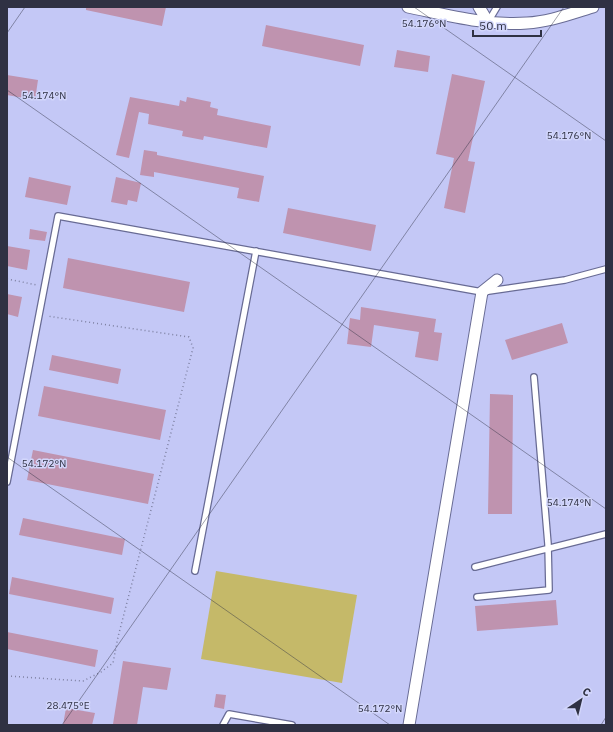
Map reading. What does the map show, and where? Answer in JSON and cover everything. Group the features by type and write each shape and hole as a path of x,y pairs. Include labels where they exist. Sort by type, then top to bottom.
{"street":[{"path":"408,7 488,22 526,23 542,21 593,7"},
{"path":"479,7 488,22"},
{"path":"409,725 482,292 496,280"}],"lane":[{"path":"488,22 497,7"},
{"path":"7,482 58,216 482,292 565,280 606,269"},
{"path":"195,571 256,251"},
{"path":"477,597 549,590 548,549 534,377"},
{"path":"475,567 606,534"},
{"path":"223,725 229,714 292,725"}],"path":[{"path":"7,279 45,286"},
{"path":"7,676 83,681 101,672 113,663 118,637 193,348 189,337 39,315"}],"shaded area":[{"path":"216,571 357,595 342,683 201,659"}],"building":[{"path":"86,7 166,7 162,26 86,10"},
{"path":"266,25 364,45 360,66 262,46"},
{"path":"397,50 430,56 428,72 394,67"},
{"path":"452,74 485,81 468,161 475,162 465,213 444,208 454,158 436,154"},
{"path":"7,75 38,80 35,100 7,95"},
{"path":"130,97 179,106 180,100 186,102 187,97 211,102 210,107 218,109 217,115 271,126 267,148 204,136 203,140 182,136 183,131 148,124 149,114 139,112 129,158 116,155"},
{"path":"144,150 157,152 157,155 264,176 259,202 237,198 239,188 154,172 154,177 140,175"},
{"path":"29,177 71,186 67,205 25,197"},
{"path":"116,177 141,183 137,202 128,200 127,205 111,202"},
{"path":"288,208 376,225 371,251 283,233"},
{"path":"30,229 47,232 45,241 29,239"},
{"path":"7,246 30,250 27,270 7,266"},
{"path":"68,258 190,282 184,312 63,288"},
{"path":"7,294 22,297 18,317 7,314"},
{"path":"361,307 436,319 434,332 442,333 438,361 415,357 419,332 374,325 371,347 347,344 350,318 360,320"},
{"path":"562,323 568,343 512,360 505,340"},
{"path":"52,355 121,369 118,384 49,370"},
{"path":"44,386 166,410 160,440 38,416"},
{"path":"490,394 513,395 512,514 488,514"},
{"path":"33,450 154,474 148,504 27,480"},
{"path":"23,518 125,539 122,555 19,535"},
{"path":"12,577 114,598 111,614 9,594"},
{"path":"556,600 558,625 477,631 475,606"},
{"path":"7,632 98,650 95,667 7,649"},
{"path":"123,661 171,668 167,690 143,687 137,725 113,724"},
{"path":"216,694 226,695 224,709 214,707"},
{"path":"66,708 95,713 92,725 63,725"}]}
